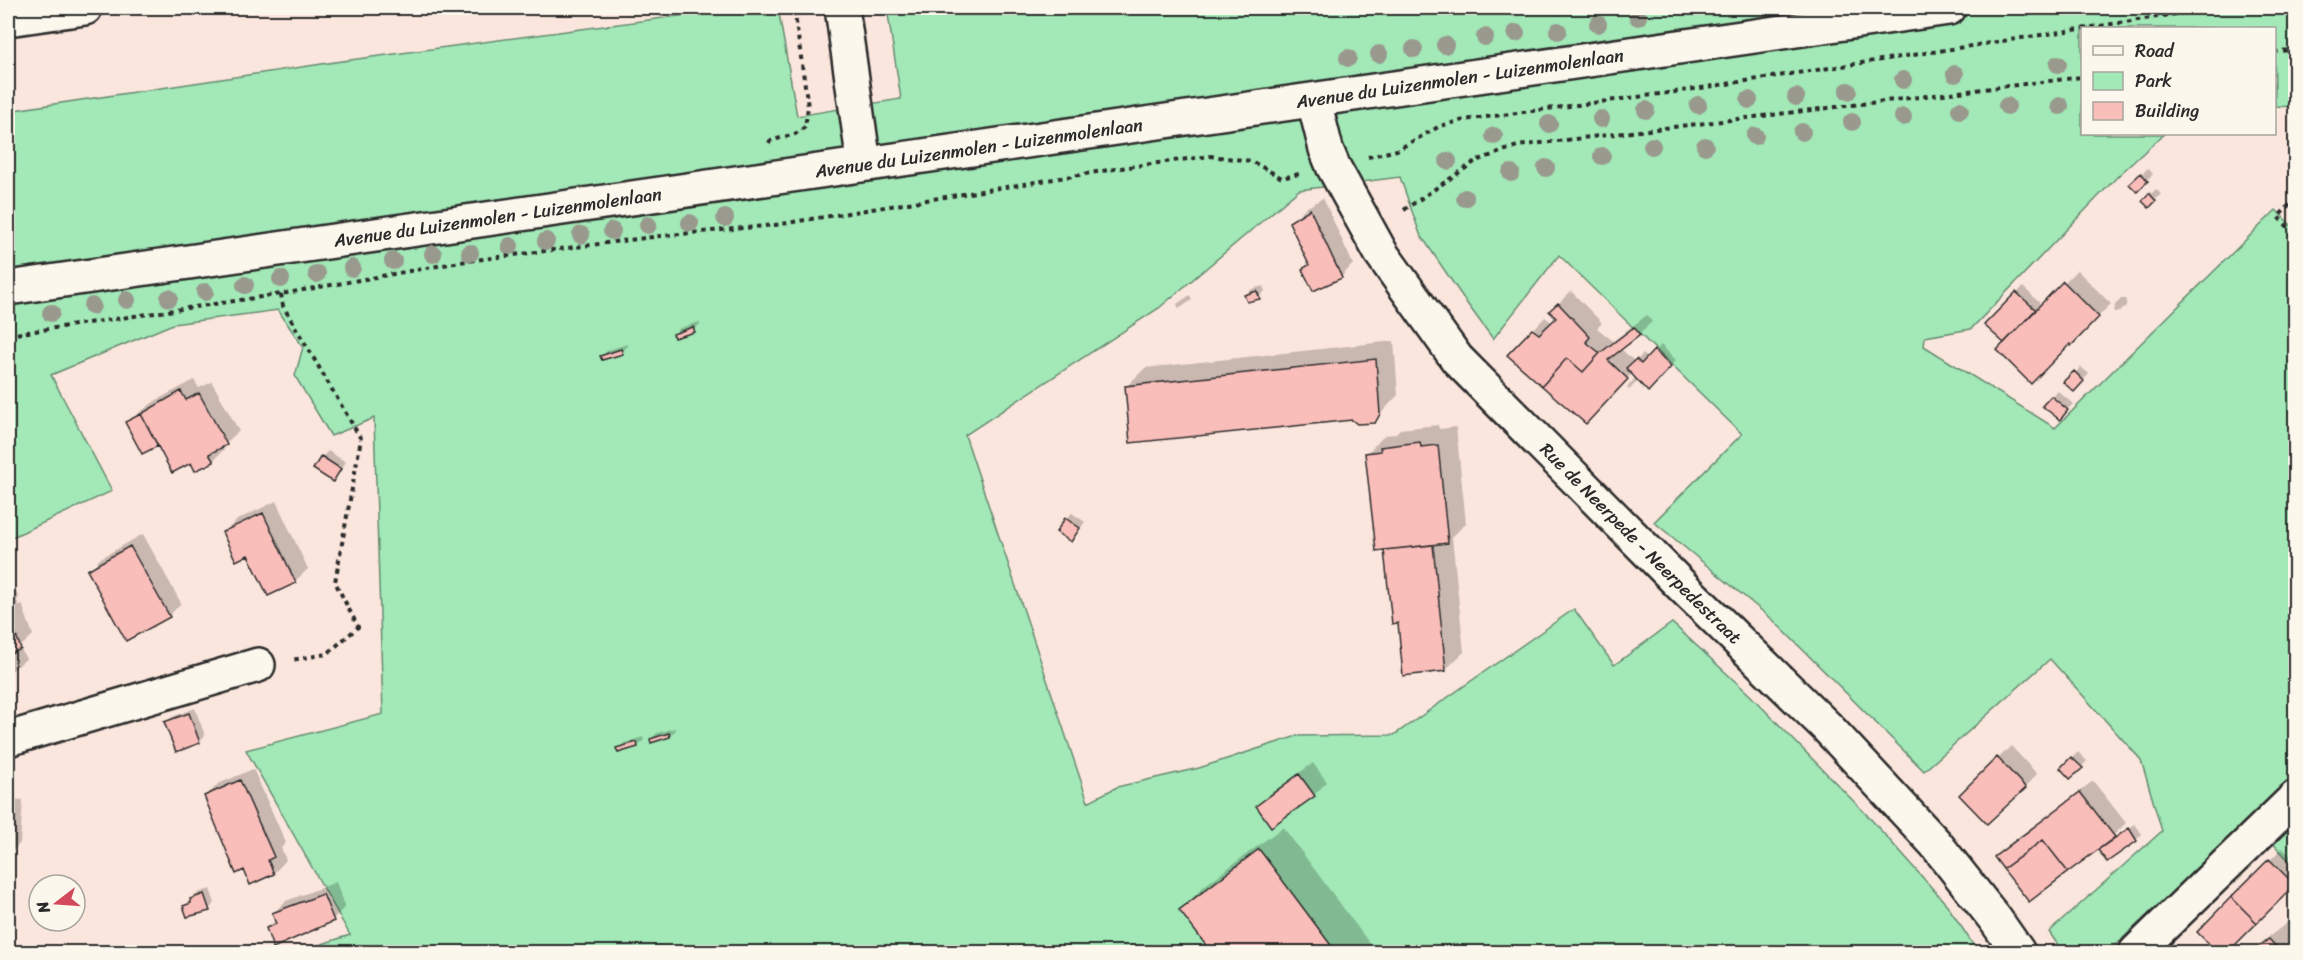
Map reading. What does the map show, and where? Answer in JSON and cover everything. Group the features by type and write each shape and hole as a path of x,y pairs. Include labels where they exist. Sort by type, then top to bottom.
{"main road":[{"path":"8,19 85,8"},
{"path":"842,8 864,164"},
{"name":"Avenue du Luizenmolen - Luizenmolenlaan","path":"8,288 1949,8"},
{"name":"Rue de Neerpede - Neerpedestraat","path":"1314,101 1333,166 1381,253 1457,359 1683,588 1827,727 1935,843 2018,952"},
{"path":"8,739 258,665"},
{"path":"2136,952 2295,797"}],"path":[{"path":"794,8 808,107"},
{"path":"2094,27 2216,8"},
{"path":"8,335 281,294 460,262 660,236 775,225 1121,168 1210,156 1251,161 1282,178 1397,150 1440,126 1464,120 1675,92 2081,29"},
{"path":"2276,52 2295,49"},
{"path":"1404,210 1476,161 1517,146 2081,77"},
{"path":"2295,198 2278,217 2295,235"},
{"path":"774,216 775,225"},
{"path":"258,665 327,654 358,627 335,582 361,439 283,306 281,294"}],"green space":[{"path":"738,8 778,8 797,116 901,99 887,8 2295,8 2295,107 2276,106 2276,27 2081,27 2081,135 2163,135 2119,175 1971,329 1925,337 1924,346 2055,428 2276,210 2295,229 2296,587 2292,590 2296,594 2295,867 2250,819 2108,952 2063,952 2049,932 2162,831 2141,760 2050,659 1924,771 1773,620 1654,522 1742,434 1559,255 1493,339 1420,234 1400,177 1299,190 1159,308 965,435 1088,802 1117,787 1199,768 1297,736 1394,735 1574,609 1614,665 1672,623 1750,695 1869,817 1947,905 1978,952 297,952 350,935 246,750 383,714 374,418 331,436 295,376 303,347 278,310 173,324 51,375 112,491 8,539 8,111 335,62"}],"building":[{"path":"2141,173 2148,181 2137,192 2129,184"},
{"path":"2149,193 2156,201 2149,208 2142,201"},
{"path":"1310,209 1342,278 1313,291 1302,269 1309,265 1289,222"},
{"path":"2063,281 2099,317 2031,384 1997,350"},
{"path":"1257,291 1260,299 1247,302 1244,295"},
{"path":"2016,292 2036,310 2004,343 1984,325"},
{"path":"1558,303 1590,337 1586,342 1600,353 1583,372 1567,358 1542,386 1507,355 1532,329 1539,334 1556,318 1549,311"},
{"path":"693,327 695,332 674,338 673,334"},
{"path":"1634,327 1640,335 1608,360 1628,379 1586,424 1542,386 1567,358 1583,372 1600,353"},
{"path":"621,349 623,354 602,360 600,356"},
{"path":"1654,350 1671,367 1648,392 1626,368 1636,359 1641,364"},
{"path":"1376,359 1380,414 1375,423 1357,424 1352,420 1130,443 1125,386"},
{"path":"2074,371 2084,381 2074,392 2063,382"},
{"path":"181,391 186,400 199,393 227,445 209,454 214,462 195,471 191,463 172,473 141,414"},
{"path":"2051,396 2068,410 2060,420 2042,406"},
{"path":"141,414 158,446 142,454 125,422"},
{"path":"1420,442 1421,447 1438,445 1448,543 1376,551 1365,453 1381,451 1380,447"},
{"path":"321,456 341,469 333,482 313,469"},
{"path":"263,513 296,583 268,596 248,555 236,561 222,532"},
{"path":"1065,518 1080,528 1071,542 1056,532"},
{"path":"1433,545 1446,671 1403,676 1398,623 1392,624 1384,550"},
{"path":"130,546 170,617 126,641 87,570"},
{"path":"8,617 21,649 8,655"},
{"path":"189,713 200,743 176,752 164,722"},
{"path":"669,733 670,737 651,743 650,739"},
{"path":"637,742 638,747 618,753 616,748"},
{"path":"1997,757 2026,788 1987,824 1959,795"},
{"path":"2071,757 2083,768 2070,779 2060,768"},
{"path":"1299,774 1315,796 1271,827 1256,806"},
{"path":"240,780 274,857 268,860 274,874 250,885 244,870 236,874 204,796"},
{"path":"2080,792 2115,837 2068,872 2043,840 2003,869 1994,857"},
{"path":"8,812 11,812 8,857"},
{"path":"2129,828 2137,841 2107,862 2098,850"},
{"path":"2043,840 2068,872 2029,902 2003,869"},
{"path":"1259,849 1336,952 1211,952 1179,910"},
{"path":"2269,859 2295,885 2257,923 2231,897"},
{"path":"204,894 210,911 187,917 183,906 191,903 190,899"},
{"path":"323,894 334,921 273,948 266,928 276,924 272,913"},
{"path":"2231,897 2257,923 2228,952 2217,952 2197,932"},
{"path":"2269,939 2281,952 2252,952"}]}
